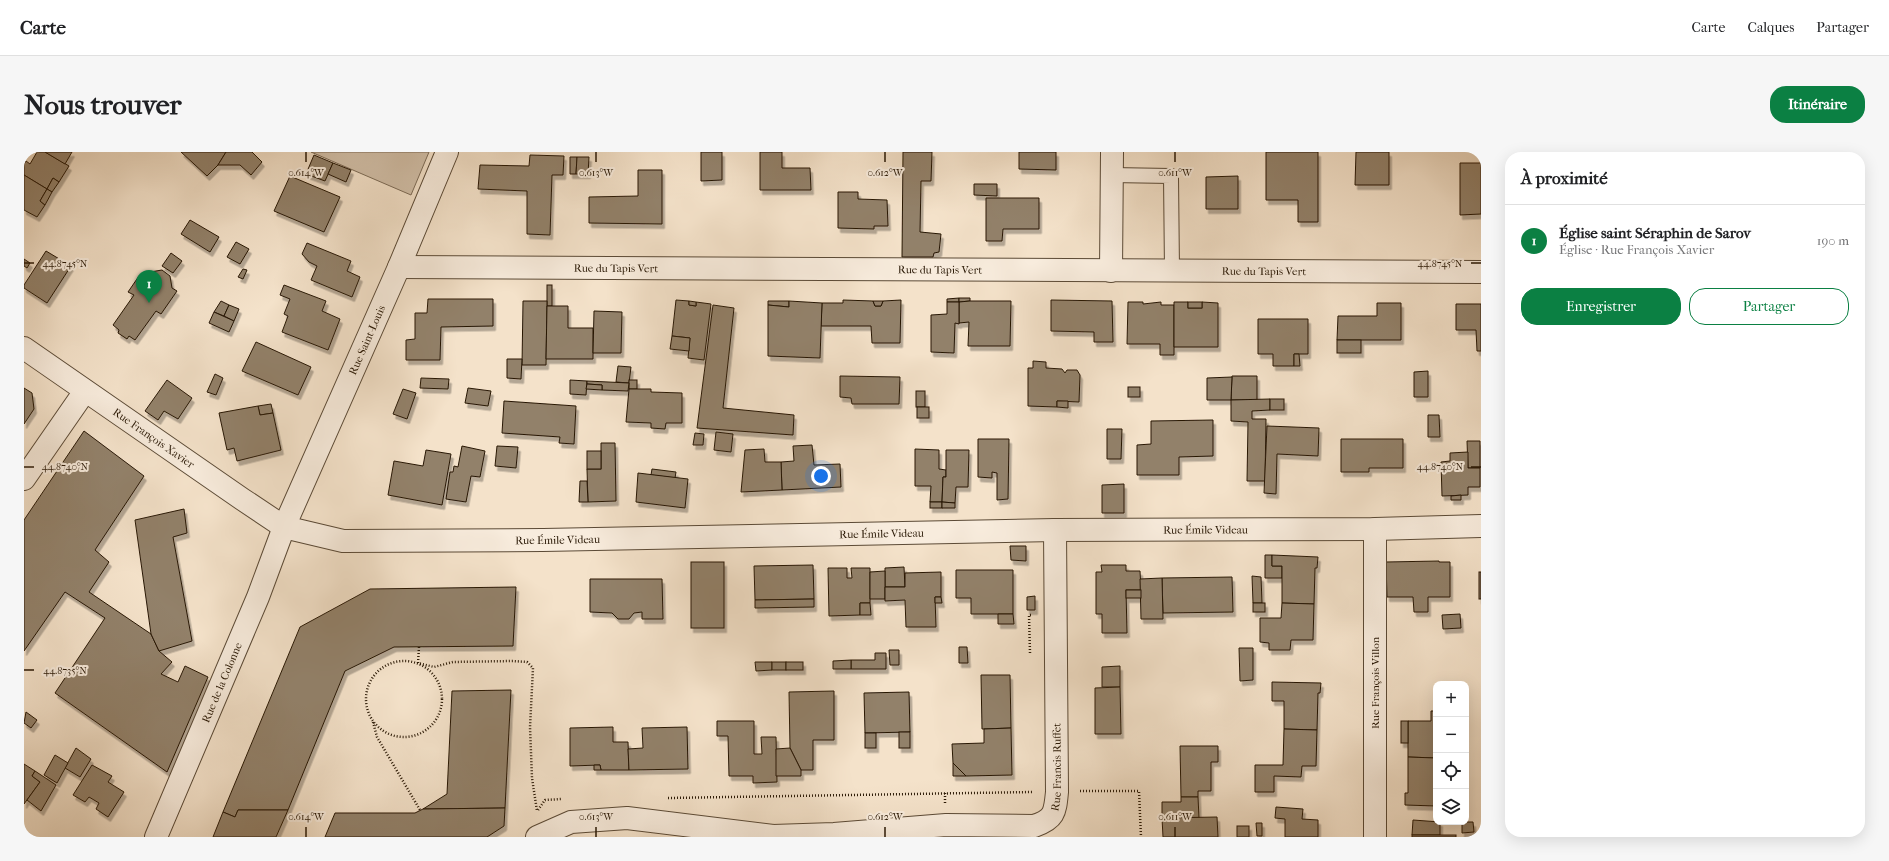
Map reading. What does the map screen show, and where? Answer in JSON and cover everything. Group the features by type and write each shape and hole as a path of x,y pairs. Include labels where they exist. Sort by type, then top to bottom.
{"street":[{"name":"Rue Saint-Louis","path":"284,526 399,267 447,152"},
{"path":"1110,271 1112,152"},
{"name":"Rue du Tapis Vert","path":"399,267 1481,272"},
{"name":"Rue François Xavier","path":"24,348 242,499 284,526"},
{"path":"24,479 85,391"},
{"name":"Rue Émile Videau","path":"284,526 343,541 551,540 1055,530 1375,529 1481,526"},
{"name":"Rue de la Colonne","path":"156,837 258,597 284,526"},
{"name":"Rue François Villon","path":"1375,529 1375,837"},
{"name":"Rue Francis Ruffet","path":"539,836 571,822 627,818 773,836 834,834 946,825 1034,826 1044,822 1052,817 1056,807 1057,792 1055,530"}],"lane":[{"path":"1111,175 1171,176 1172,271"}],"path":[{"path":"418,663 419,647"},
{"path":"420,810 376,737 366,698 368,686 374,676 383,667 394,662 406,660 434,667 454,662 527,662 533,668 534,677 530,727 532,778 539,836"},
{"path":"373,722 388,733 406,737 419,734 430,727 438,717 442,705 442,692 438,680 429,670 418,663"},
{"path":"663,798 1139,791 1140,837"},
{"path":"537,811 545,800 568,799"}],"shaded area":[{"path":"311,152 429,152 411,195"}],"building":[{"path":"37,152 45,152 69,166 59,182 53,178 47,189 24,175 24,164 26,161 30,164"},
{"path":"45,152 72,152 65,164"},
{"path":"181,152 226,152 218,165 207,176"},
{"path":"226,152 252,152 262,162 251,175 240,165 218,165"},
{"path":"701,152 722,152 722,180 701,181"},
{"path":"760,152 782,152 782,168 810,168 811,190 760,190"},
{"path":"903,152 932,152 931,181 921,181 920,232 941,234 939,252 934,253 933,257 902,257"},
{"path":"1019,152 1056,152 1056,170 1019,169"},
{"path":"1266,152 1318,152 1318,222 1298,222 1298,200 1266,200"},
{"path":"1356,152 1389,152 1389,185 1355,185"},
{"path":"314,155 333,163 325,181 306,174"},
{"path":"530,155 564,156 563,175 552,175 550,235 527,234 527,191 478,189 480,165 529,166"},
{"path":"570,157 577,157 576,174 570,174"},
{"path":"577,157 589,157 588,174 576,174"},
{"path":"333,163 351,170 346,182 328,174"},
{"path":"1460,163 1481,163 1481,214 1460,215"},
{"path":"638,170 662,170 662,224 589,223 589,197 638,196"},
{"path":"24,175 47,189 40,201 45,205 37,217 24,210"},
{"path":"290,176 340,197 324,232 274,211"},
{"path":"1238,176 1238,209 1206,209 1206,177"},
{"path":"53,178 59,182 52,192 47,189"},
{"path":"974,184 997,184 997,196 974,195"},
{"path":"47,189 52,192 45,205 40,201"},
{"path":"838,192 858,192 858,199 887,200 888,226 874,226 874,229 838,228"},
{"path":"986,198 1039,198 1039,229 1003,229 1002,241 986,241"},
{"path":"190,220 219,237 210,252 181,234"},
{"path":"236,242 249,249 240,264 227,257"},
{"path":"307,243 351,261 347,271 360,277 352,297 311,280 317,266 309,262 302,254"},
{"path":"46,251 71,266 47,303 24,288 24,285"},
{"path":"171,253 182,261 173,273 162,266"},
{"path":"24,259 30,263 27,268 24,266"},
{"path":"243,269 247,270 243,279 238,277"},
{"path":"162,270 170,276 172,288 177,291 161,314 156,311 135,340 129,336 127,339 118,333 119,330 113,325 134,295 128,292 139,276 145,279 150,272"},
{"path":"284,285 326,301 322,311 340,319 328,350 282,332 288,316 284,314 290,299 280,295"},
{"path":"547,285 552,285 552,306 547,306"},
{"path":"959,298 959,302 947,302 947,299"},
{"path":"959,298 970,298 970,301 959,302"},
{"path":"428,299 493,299 493,326 441,327 440,360 406,360 406,340 415,339 415,313 427,313"},
{"path":"676,300 689,301 689,305 696,306 696,302 711,304 704,360 688,358 690,338 672,336"},
{"path":"843,300 873,301 875,306 881,306 883,301 901,300 900,343 872,343 871,326 821,326 822,303 843,303"},
{"path":"1051,300 1112,301 1113,342 1094,342 1094,332 1051,331"},
{"path":"221,301 229,305 224,316 214,312"},
{"path":"523,301 547,301 546,365 522,365"},
{"path":"689,301 696,302 696,306 689,305"},
{"path":"768,301 789,301 789,307 768,305"},
{"path":"789,301 822,303 820,358 768,356 768,305 789,307"},
{"path":"873,301 883,301 881,306 875,306"},
{"path":"1011,301 1010,346 968,346 969,322 959,323 959,302"},
{"path":"947,302 959,302 959,324 955,323 954,353 931,352 931,315 947,314"},
{"path":"1128,302 1143,302 1143,304 1161,302 1161,305 1174,305 1174,355 1160,355 1160,344 1127,344"},
{"path":"1174,302 1188,302 1188,308 1202,308 1202,302 1218,303 1218,347 1174,347"},
{"path":"1188,302 1202,302 1202,308 1188,308"},
{"path":"1377,303 1401,303 1401,340 1337,340 1338,316 1377,316"},
{"path":"1456,304 1481,304 1481,351 1477,351 1476,330 1456,330"},
{"path":"229,305 239,309 234,321 224,316"},
{"path":"713,305 734,308 723,408 794,415 793,435 697,428"},
{"path":"547,306 568,306 568,328 593,328 593,359 546,359"},
{"path":"594,311 622,312 621,353 593,353"},
{"path":"214,312 234,321 229,332 209,323"},
{"path":"1258,319 1308,319 1308,354 1294,354 1294,366 1273,366 1273,354 1258,354"},
{"path":"672,336 690,338 689,351 670,349"},
{"path":"1337,340 1361,340 1361,353 1337,353"},
{"path":"256,342 311,367 298,395 242,371"},
{"path":"1294,354 1299,354 1300,366 1294,366"},
{"path":"507,359 522,359 521,379 507,378"},
{"path":"1033,361 1046,362 1046,368 1062,369 1065,373 1067,370 1077,370 1080,375 1079,402 1057,401 1057,407 1028,406 1028,368 1033,368"},
{"path":"618,366 631,367 629,383 616,382"},
{"path":"1428,371 1428,397 1414,397 1414,372"},
{"path":"215,374 223,378 216,395 207,392"},
{"path":"840,376 900,377 899,404 852,404 851,398 840,397"},
{"path":"1232,376 1257,376 1257,400 1231,400"},
{"path":"1232,377 1231,400 1207,400 1207,378"},
{"path":"421,378 449,379 448,389 420,388"},
{"path":"167,380 192,398 178,419 164,411 158,420 145,411"},
{"path":"570,380 587,381 586,395 570,394"},
{"path":"629,380 637,380 637,389 629,389"},
{"path":"587,381 629,383 628,391 602,390 602,385 587,384"},
{"path":"587,384 602,385 602,390 586,389"},
{"path":"1128,387 1140,387 1140,397 1128,397"},
{"path":"24,388 32,393 34,409 24,424"},
{"path":"468,388 491,391 488,406 465,403"},
{"path":"403,389 416,393 407,419 393,414"},
{"path":"629,389 651,389 651,392 682,393 682,423 666,423 665,429 651,428 651,423 626,422"},
{"path":"916,391 925,391 925,407 916,407"},
{"path":"1270,399 1270,410 1252,411 1252,419 1266,419 1265,481 1247,481 1248,422 1231,421 1231,400"},
{"path":"1270,399 1284,399 1284,410 1270,410"},
{"path":"504,401 576,406 574,444 559,443 560,437 502,433"},
{"path":"1057,401 1068,401 1068,408 1057,407"},
{"path":"271,404 273,413 260,415 258,406"},
{"path":"258,406 260,415 273,413 281,450 237,461 234,448 227,450 219,413"},
{"path":"917,407 929,407 929,418 917,418"},
{"path":"1428,415 1439,415 1440,437 1428,437"},
{"path":"1213,420 1213,456 1179,457 1179,475 1137,475 1137,445 1151,444 1151,421"},
{"path":"1267,426 1319,428 1318,456 1277,454 1276,494 1264,493"},
{"path":"1107,429 1122,429 1121,459 1107,459"},
{"path":"84,431 144,476 95,550 109,562 89,592 151,634 159,651 172,662 161,674 178,682 185,666 208,677 167,772 55,693 105,618 65,592 24,651 24,520"},
{"path":"716,432 733,434 731,452 714,450"},
{"path":"695,433 704,434 703,445 693,445"},
{"path":"978,439 1009,439 1008,499 997,500 997,473 992,472 992,478 978,477"},
{"path":"1341,439 1403,439 1403,468 1369,468 1369,472 1341,472"},
{"path":"1467,441 1480,441 1480,468 1468,468"},
{"path":"601,443 615,443 616,501 588,502 587,469 601,469"},
{"path":"812,445 814,465 840,464 841,487 782,490 781,462 794,461 793,446"},
{"path":"462,446 485,451 480,477 471,476 466,502 446,499 450,472 453,472 454,466 458,467"},
{"path":"497,446 518,447 516,468 495,466"},
{"path":"764,449 765,462 781,462 782,490 741,492 745,450"},
{"path":"915,449 939,450 939,469 946,470 946,477 943,477 942,502 930,502 931,486 915,486"},
{"path":"426,450 451,454 442,505 388,495 394,461 423,466"},
{"path":"946,450 969,450 968,487 956,487 955,503 942,502 943,477 946,477"},
{"path":"587,451 601,451 601,469 587,469"},
{"path":"1468,452 1468,468 1480,468 1480,487 1468,487 1468,495 1442,496 1441,462 1450,461 1450,453"},
{"path":"652,469 676,472 675,478 651,475"},
{"path":"638,473 688,479 685,508 636,502"},
{"path":"580,481 587,481 588,502 579,502"},
{"path":"1124,484 1124,513 1102,513 1102,485"},
{"path":"1461,495 1461,500 1451,500 1451,496"},
{"path":"930,502 942,502 942,508 930,508"},
{"path":"942,502 955,503 955,508 942,508"},
{"path":"184,509 187,533 173,537 192,641 159,651 151,634 135,520"},
{"path":"1010,546 1026,546 1026,561 1011,560"},
{"path":"1265,555 1272,555 1272,566 1282,566 1282,578 1265,578"},
{"path":"1272,555 1318,557 1317,568 1315,568 1314,604 1282,603 1282,566 1272,566"},
{"path":"691,562 724,562 724,628 691,628"},
{"path":"1386,562 1450,562 1450,597 1428,597 1428,612 1414,612 1413,597 1387,597"},
{"path":"813,565 814,599 755,600 754,566"},
{"path":"1101,565 1126,565 1126,571 1140,571 1141,590 1126,590 1127,633 1102,633 1102,614 1096,614 1096,572 1102,572"},
{"path":"904,567 905,587 885,587 885,568"},
{"path":"828,568 847,568 847,578 852,578 851,568 870,568 870,603 860,603 860,615 829,616"},
{"path":"956,570 1013,570 1013,614 971,614 971,598 956,598"},
{"path":"885,571 885,599 870,599 870,572"},
{"path":"941,572 941,597 935,597 936,627 906,627 905,600 885,601 885,587 905,587 905,573"},
{"path":"1479,572 1481,572 1481,599 1479,599"},
{"path":"1252,576 1261,577 1262,603 1253,603"},
{"path":"1232,577 1233,612 1163,613 1162,578"},
{"path":"1162,578 1163,619 1141,619 1140,579"},
{"path":"590,579 662,579 663,619 642,619 642,612 634,613 629,619 618,619 612,613 590,612"},
{"path":"516,587 513,646 394,647 345,671 288,810 238,810 235,817 223,812 300,627 370,589"},
{"path":"1126,590 1141,590 1141,598 1126,598"},
{"path":"1035,596 1035,610 1027,610 1027,597"},
{"path":"935,597 941,597 942,603 935,603"},
{"path":"814,599 814,607 755,608 755,600"},
{"path":"860,603 870,603 871,615 860,615"},
{"path":"1253,603 1265,603 1265,612 1253,612"},
{"path":"1282,603 1314,604 1313,640 1291,640 1290,650 1269,650 1269,643 1260,642 1260,618 1281,618"},
{"path":"998,614 1013,614 1014,624 998,624"},
{"path":"1460,614 1461,628 1443,629 1442,615"},
{"path":"959,647 967,647 968,663 959,663"},
{"path":"1239,648 1253,648 1253,680 1240,681"},
{"path":"889,650 899,650 899,665 890,665"},
{"path":"875,653 886,653 886,669 851,669 851,660 875,660"},
{"path":"851,660 851,669 833,669 833,661"},
{"path":"755,662 772,662 772,670 756,671"},
{"path":"772,662 786,662 786,670 772,670"},
{"path":"786,662 803,662 803,670 786,670"},
{"path":"1120,666 1120,687 1102,687 1102,667"},
{"path":"981,675 1010,675 1011,728 982,729"},
{"path":"1272,682 1321,683 1320,693 1318,693 1317,730 1284,729 1284,701 1272,701"},
{"path":"1120,687 1121,734 1095,734 1095,688"},
{"path":"511,690 505,808 423,809 447,794 452,691"},
{"path":"834,691 834,740 813,740 813,770 801,770 790,748 789,692"},
{"path":"909,692 910,732 865,733 864,693"},
{"path":"1431,711 1433,711 1433,758 1408,757 1408,721 1431,721"},
{"path":"26,712 37,720 31,728 24,723"},
{"path":"717,721 754,721 754,754 762,754 761,737 776,737 777,782 753,783 753,776 729,776 728,736 717,736"},
{"path":"1401,721 1408,721 1408,743 1401,743"},
{"path":"613,727 613,742 628,742 629,770 601,770 600,765 570,766 570,728"},
{"path":"687,727 688,769 629,770 628,749 643,748 642,728"},
{"path":"1011,728 1012,775 966,776 953,763 952,744 984,743 984,729"},
{"path":"1284,729 1317,730 1316,766 1302,766 1301,777 1274,776 1274,792 1255,792 1255,765 1283,765"},
{"path":"899,732 910,732 910,748 899,748"},
{"path":"865,733 876,733 876,748 865,748"},
{"path":"1180,746 1218,746 1218,762 1211,762 1211,791 1198,791 1198,797 1181,797"},
{"path":"76,748 91,759 80,777 65,768"},
{"path":"790,748 801,770 801,776 776,776 776,749"},
{"path":"55,755 68,763 57,783 44,775"},
{"path":"1408,757 1433,758 1433,806 1405,805 1405,793 1408,793"},
{"path":"953,763 966,776 953,776"},
{"path":"24,764 35,771 32,776 40,782 24,804"},
{"path":"92,765 112,776 108,782 124,792 108,817 96,809 99,803 89,797 85,802 73,795"},
{"path":"594,765 600,765 601,770 594,770"},
{"path":"35,771 56,785 41,811 27,800 40,782 32,776"},
{"path":"1181,797 1198,797 1199,818 1162,818 1162,802 1181,802"},
{"path":"1276,807 1303,809 1302,819 1318,820 1318,837 1285,837 1285,819 1275,818"},
{"path":"505,808 504,826 487,837 325,837 335,813 415,813 423,809"},
{"path":"238,810 288,810 276,837 213,837 223,812 235,817"},
{"path":"1217,817 1218,837 1163,837 1162,818"},
{"path":"1413,820 1433,821 1433,825 1440,825 1440,835 1412,835"},
{"path":"1469,822 1473,822 1474,832 1462,833 1462,825 1469,825"},
{"path":"1256,823 1262,823 1262,836 1257,836"},
{"path":"1237,826 1249,826 1249,837 1237,837"},
{"path":"1412,835 1456,835 1456,837 1412,837"}],"place":[{"name":"Église saint Séraphin de Sarov","path":"149,303"}]}
